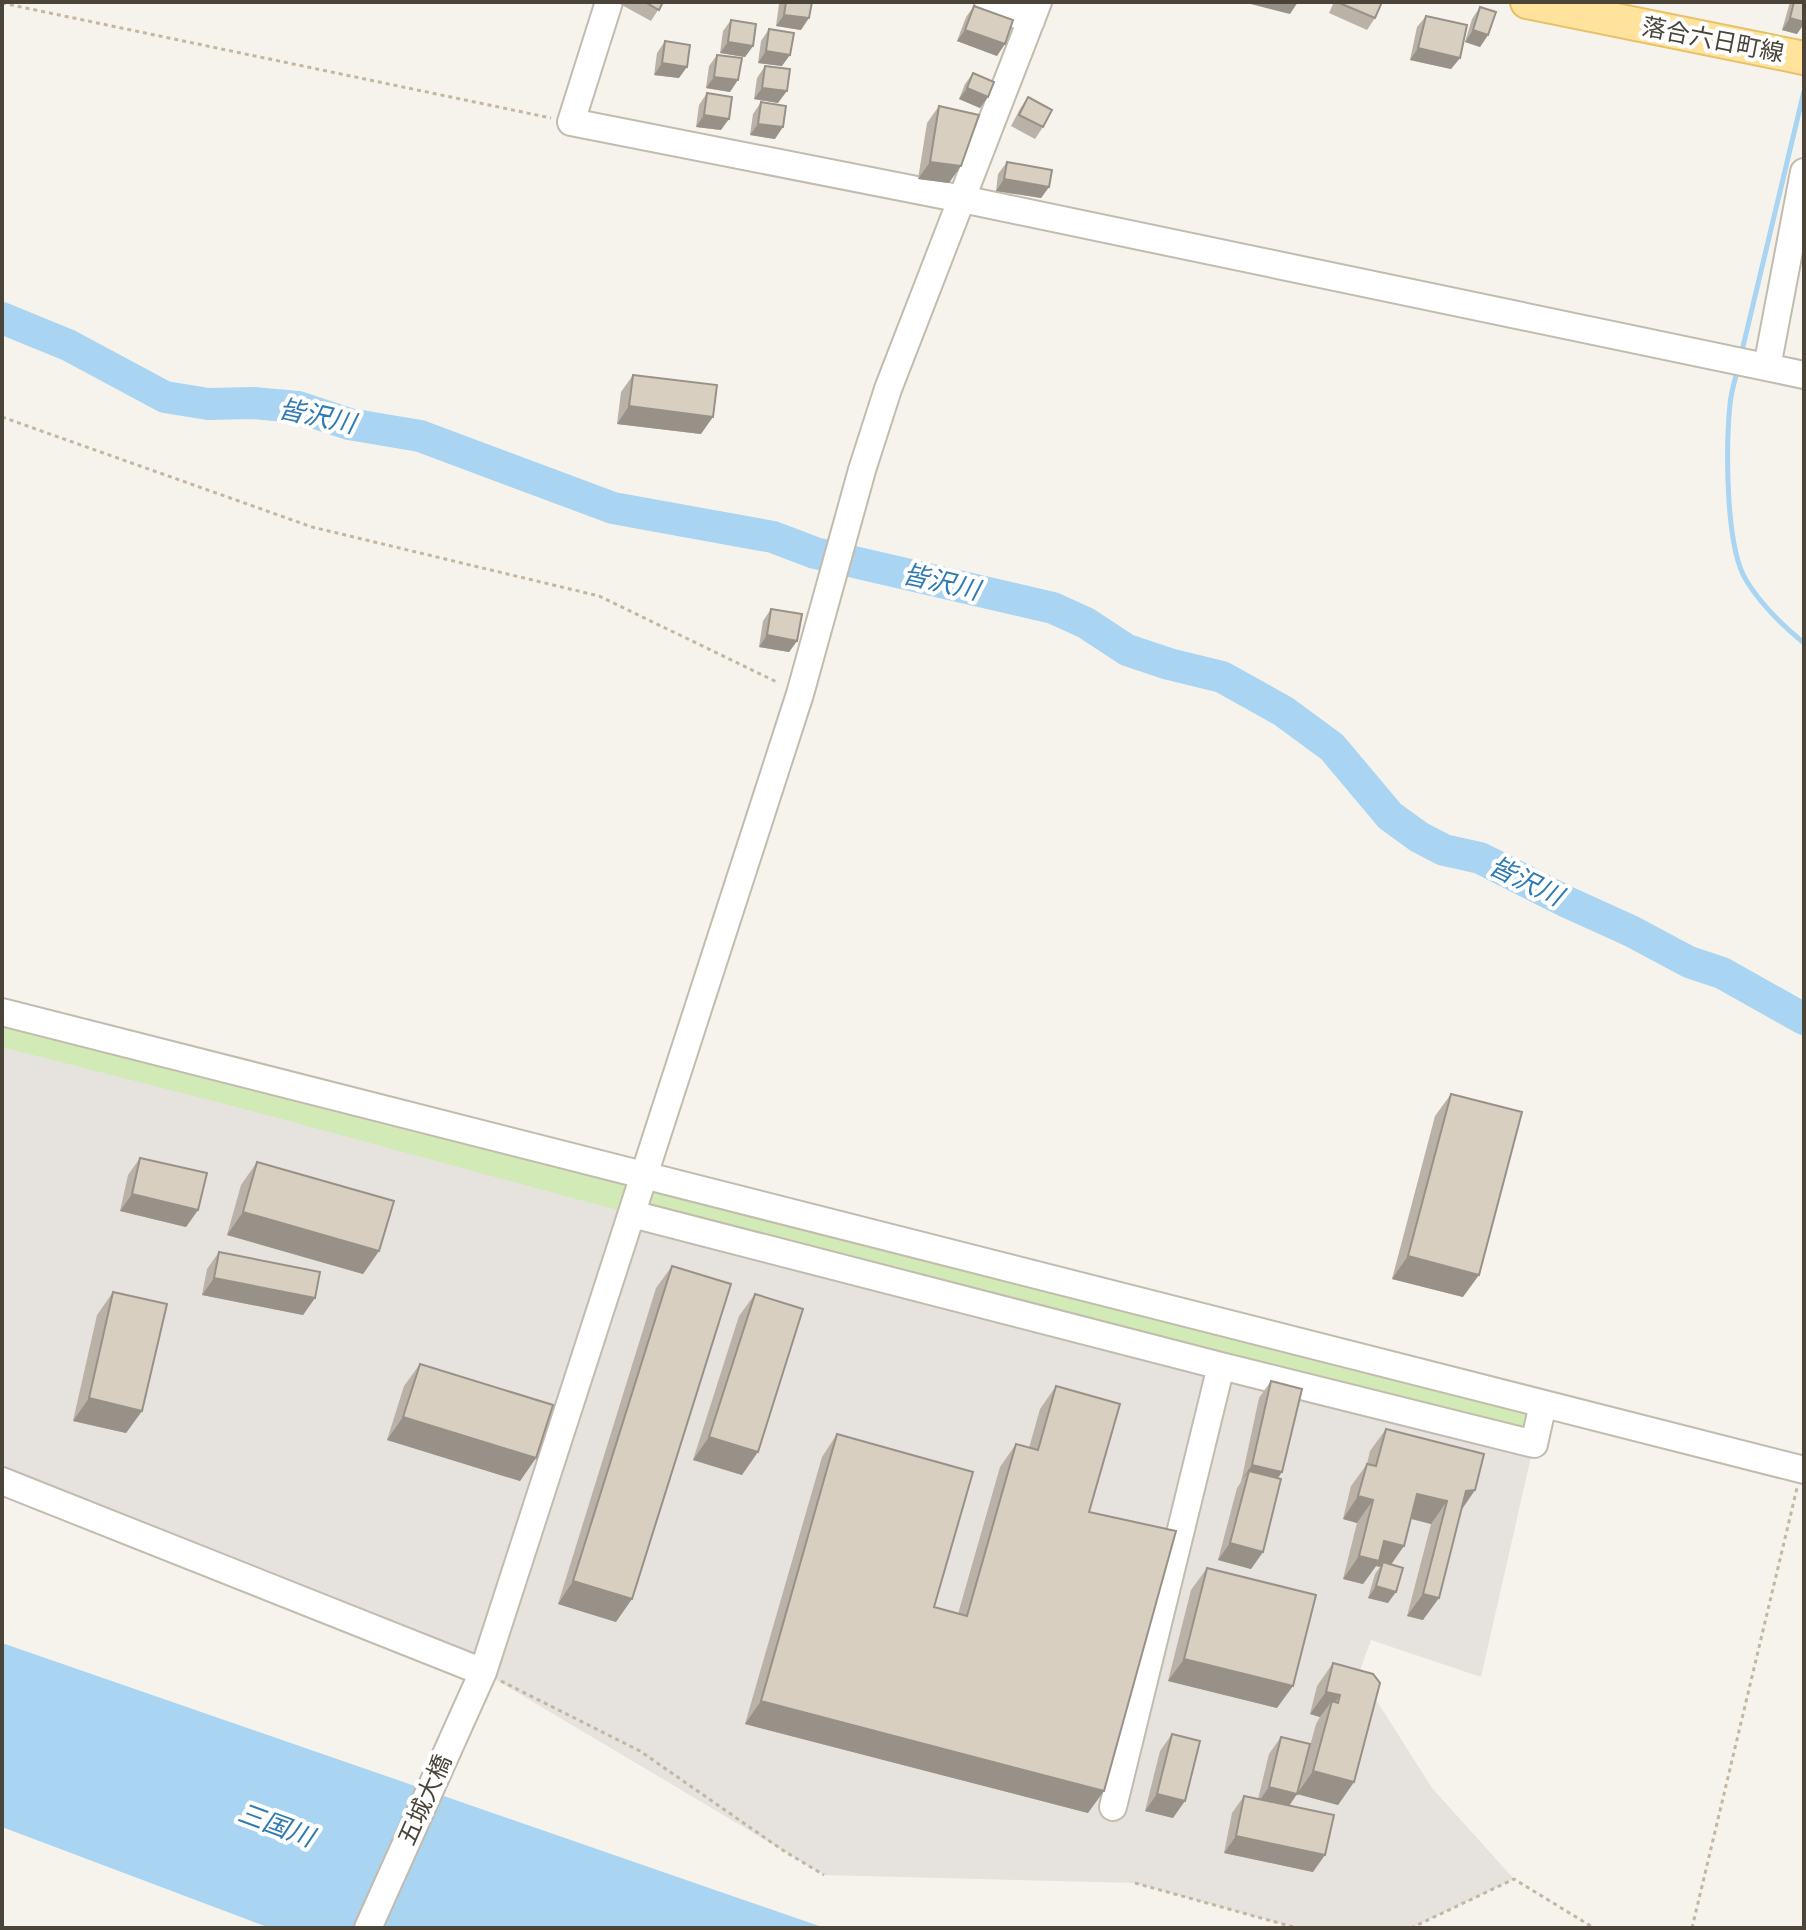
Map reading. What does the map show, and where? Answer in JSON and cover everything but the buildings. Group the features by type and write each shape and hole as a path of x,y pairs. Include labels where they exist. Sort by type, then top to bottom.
{"main road":[{"name":"落合六日町線","path":"1527,2 1804,58"}],"street":[{"path":"609,2 571,122 962,199 1804,375"},
{"path":"988,2 1034,11"},
{"name":"五城大橋","path":"368,1928 483,1672 800,694 862,470 888,389 1034,11"},
{"path":"1767,367 1804,172"},
{"path":"2,1012 1803,1470"},
{"path":"632,1214 1534,1444 1543,1404"},
{"path":"1113,1807 1221,1366"},
{"path":"2,1481 483,1672"}],"path":[{"path":"2,3 571,122"},
{"path":"2,417 312,527 599,596 800,694"},
{"path":"1692,1928 1803,1470"},
{"path":"483,1672 640,1751 824,1875"},
{"path":"1411,1928 1514,1879 1594,1928"},
{"path":"1135,1883 1297,1928"}],"shaded area":[{"path":"2,1012 1543,1404 1481,1677 1371,1640 1359,1673 1432,1788 1514,1879 1411,1928 1297,1928 1135,1883 824,1875 483,1672 2,1481"}],"green space":[{"path":"2,1012 1543,1404 1534,1444 632,1214 2,1047"}],"water":[{"name":"三国川","path":"2,1643 825,1928 270,1928 2,1827"}],"waterway":[{"path":"1741,355 1804,91"},
{"name":"皆沢川","path":"2,318 68,345 165,397 208,404 253,403 298,407 349,424 420,436 613,508 773,537 815,553 1053,608 1086,623 1127,650 1222,677 1283,711 1332,747 1390,816 1419,837 1444,850 1480,858 1689,962 1722,973 1804,1019"},
{"path":"1738,368 1731,400 1728,444 1734,544 1739,564 1752,589 1772,614 1804,643"}]}
